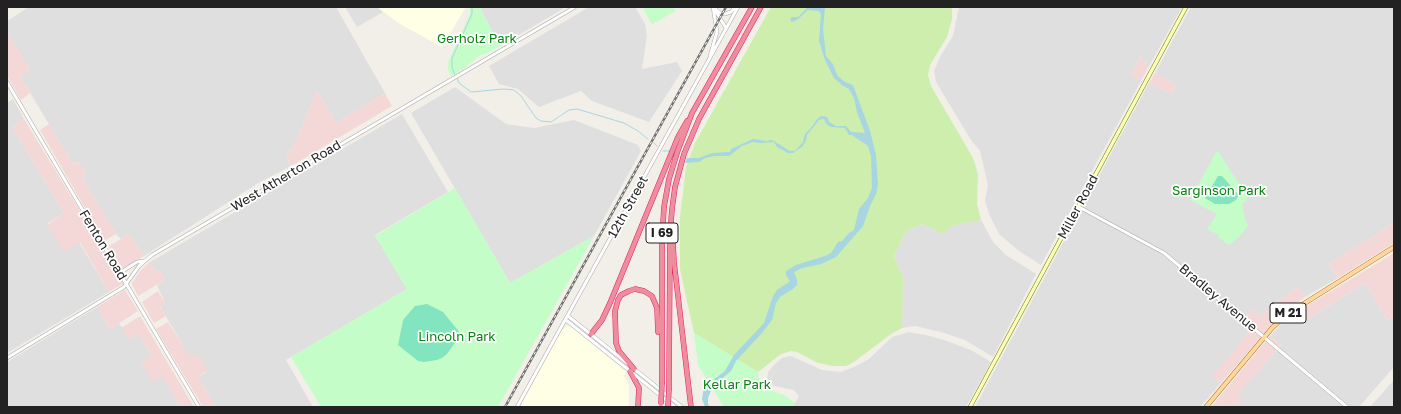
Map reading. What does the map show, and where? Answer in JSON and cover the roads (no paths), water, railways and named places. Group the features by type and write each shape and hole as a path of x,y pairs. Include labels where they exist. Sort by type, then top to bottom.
{"highway":[{"name":"I 69","path":"661,405 662,240 664,207 668,184 675,159 692,113 752,7"},
{"name":"I 69","path":"668,407 669,248 672,209 682,162 694,130 761,7"},
{"path":"591,334 602,320 610,303 678,137 692,113"},
{"path":"672,209 675,269 691,407"},
{"path":"638,407 639,388 632,370 616,346 615,337 615,311 617,303 622,296 629,291 635,289 644,291 650,294 655,301 658,311 661,358"}],"main road":[{"name":"Miller Road","path":"970,407 1186,7"},
{"name":"M 21","path":"1206,407 1276,323 1291,311 1394,247"}],"street":[{"name":"West Atherton Road","path":"7,358 127,284 145,260 575,7"},
{"path":"713,7 720,13 725,14 731,12 737,7"},
{"path":"713,7 726,28"},
{"path":"709,60 717,32 713,7"},
{"name":"12th Street","path":"517,407 737,7"},
{"name":"Fenton Road","path":"7,82 199,407"},
{"name":"Bradley Avenue","path":"1079,207 1164,252 1347,407"},
{"path":"119,271 123,271 137,262 145,260"},
{"path":"568,316 675,407"},
{"path":"566,320 682,407"},
{"path":"591,334 592,340"}],"water":[{"path":"825,7 823,29 826,56 833,64 837,75 845,82 853,85 870,131 876,155 878,184 876,194 863,226 836,257 821,264 802,268 794,272 797,285 780,297 776,303 772,320 736,361 731,371 713,386 708,398 708,404 710,407 705,407 702,399 704,387 725,371 734,355 764,323 773,296 777,290 790,281 786,275 786,271 796,265 831,253 838,242 842,241 854,230 859,209 868,198 872,188 871,156 868,146 852,135 849,135 845,128 831,127 826,124 824,119 819,120 807,135 803,146 793,153 788,153 777,147 774,142 753,142 742,146 729,156 714,156 705,158 699,162 685,163 687,158 699,158 712,153 730,152 731,149 753,139 766,141 772,140 790,151 795,151 803,142 805,134 818,118 822,116 827,117 829,122 836,126 846,126 851,132 865,133 857,112 854,98 849,89 834,78 825,60 819,41 821,14 819,11 808,10 798,19 792,22 790,20 792,17 798,17 807,8"}],"waterway":[{"path":"455,75 452,68 452,58 472,14 472,7"},
{"path":"457,78 459,83 471,92 504,89 514,90 521,96 536,118 541,121 551,122 569,110 577,109 624,123 648,139"},
{"path":"654,143 657,146"},
{"path":"663,151 669,151"}],"railway":[{"path":"505,407 726,7"}],"park label":[{"name":"Gerholz Park","path":"477,39"},
{"name":"Sarginson Park","path":"1219,191"},
{"name":"Lincoln Park","path":"457,337"},
{"name":"Kellar Park","path":"737,385"}]}
